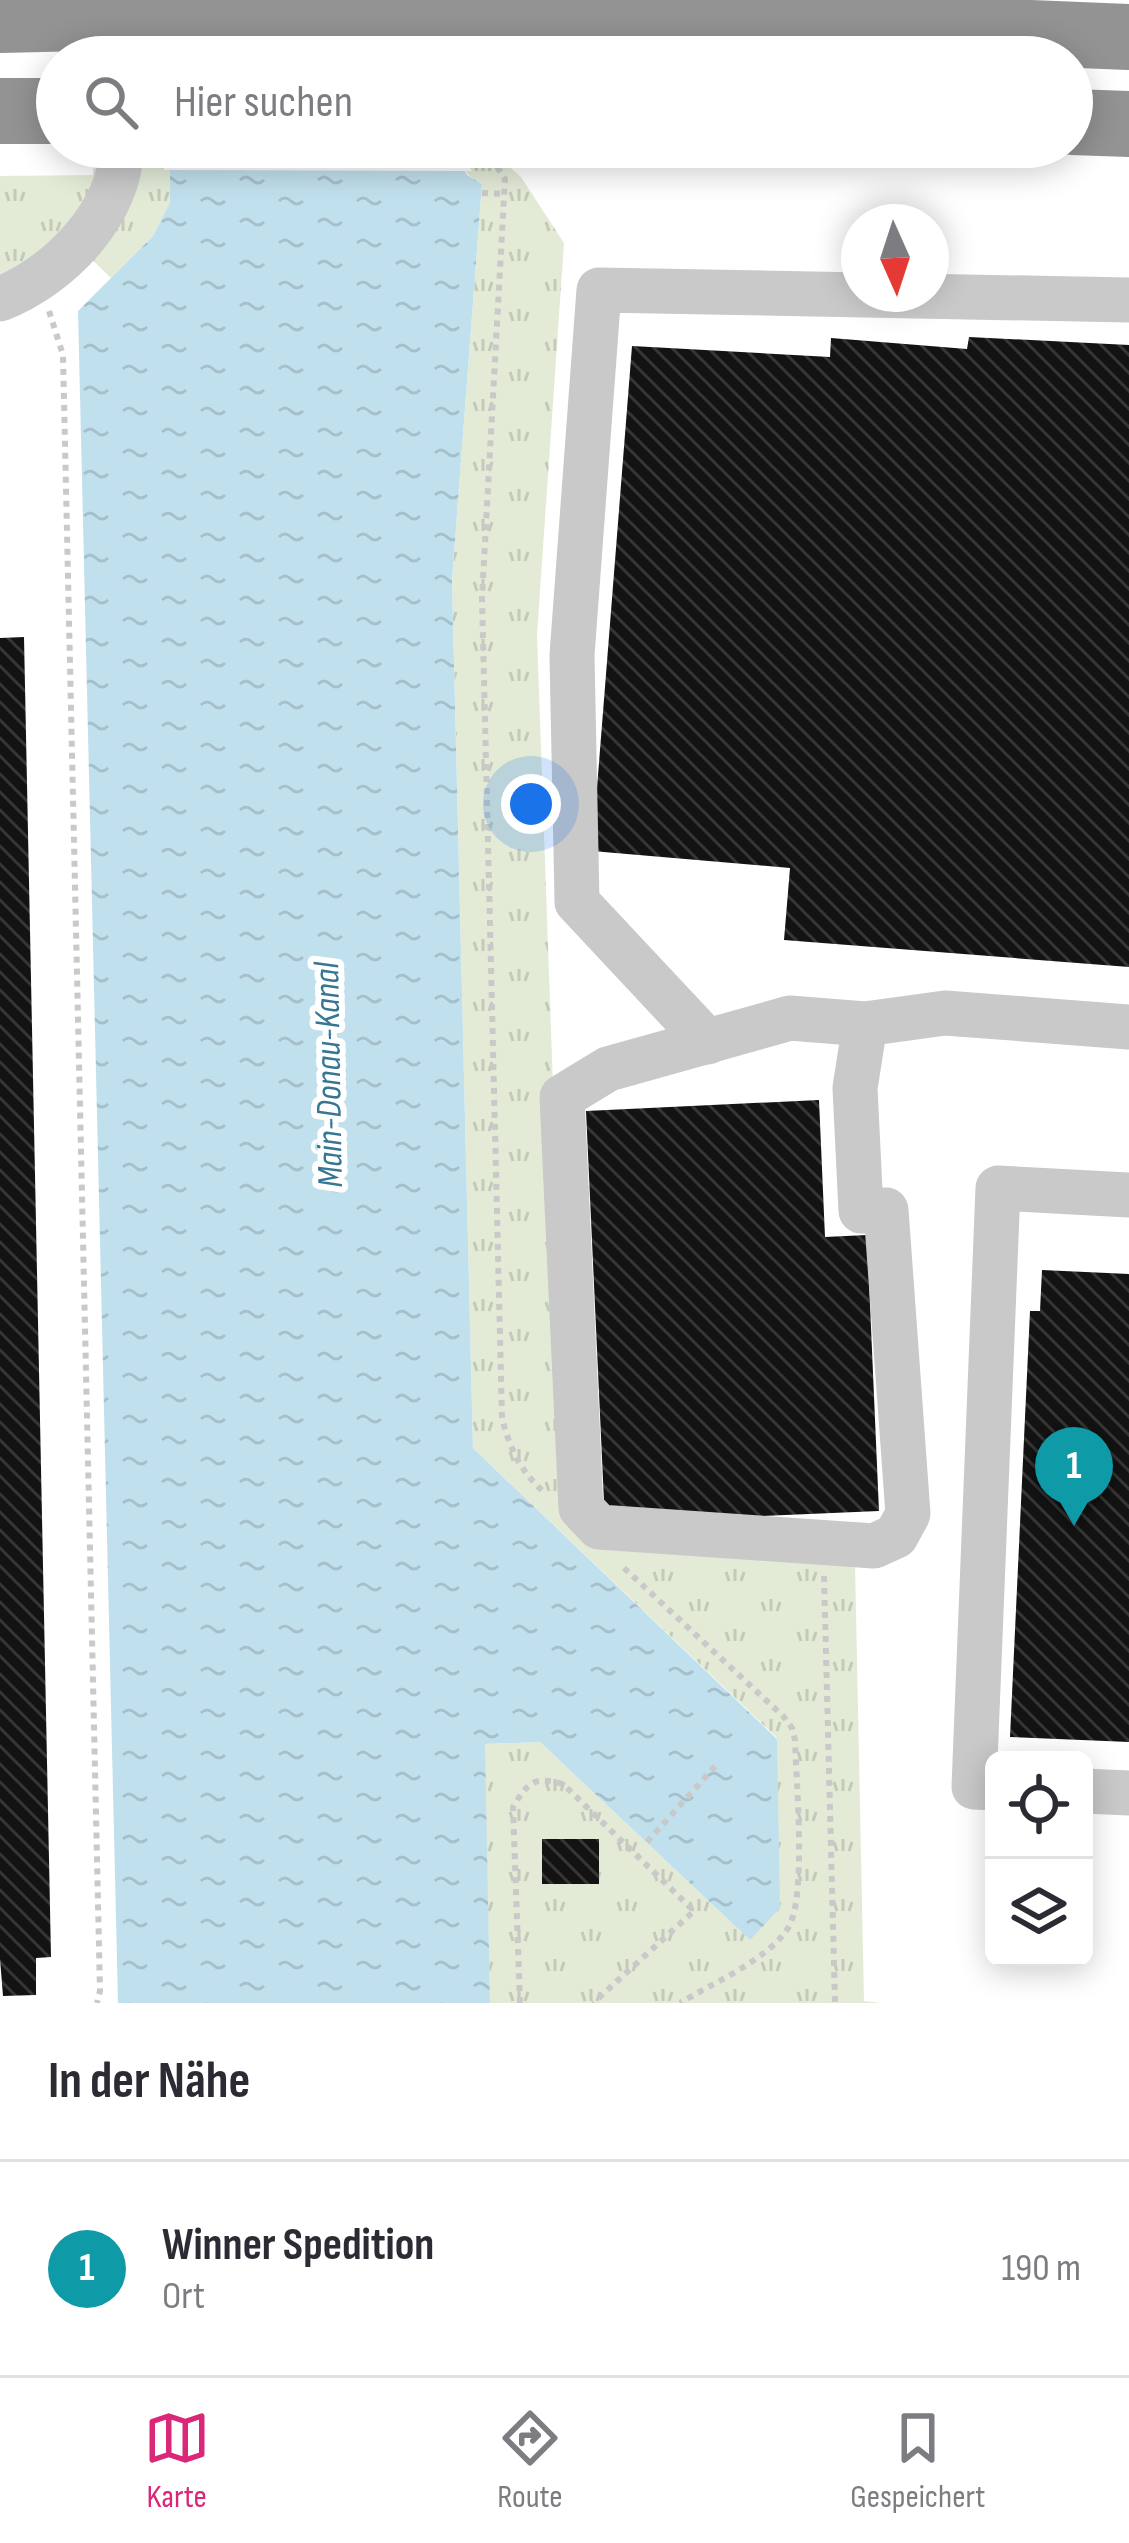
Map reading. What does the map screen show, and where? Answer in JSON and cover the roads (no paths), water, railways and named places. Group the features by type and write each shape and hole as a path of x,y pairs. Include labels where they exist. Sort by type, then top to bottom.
{"highway":[{"path":"0,20 108,25 536,20 1129,37"},
{"path":"0,111 36,111"},
{"path":"1093,123 1129,124"}],"street":[{"path":"19,289 82,243 120,168"},
{"path":"708,1042 577,902 572,656 599,290 1129,301"},
{"path":"865,1024 856,1088 860,1211 886,1210 908,1514 896,1536 874,1546 599,1527 581,1508 562,1096 608,1069 790,1018 865,1024 945,1013 1129,1027"},
{"path":"985,1788 974,1787 998,1188 1129,1195"},
{"path":"1093,1791 1129,1793"}],"water":[{"name":"Main-Donau-Kanal","path":"170,168 463,168 482,184 452,580 473,1448 777,1739 780,1908 750,1940 540,1742 485,1744 490,2003 118,2003 78,311 153,236 170,202"}],"place":[{"name":"Winner Spedition","path":"1074,1526"}]}
